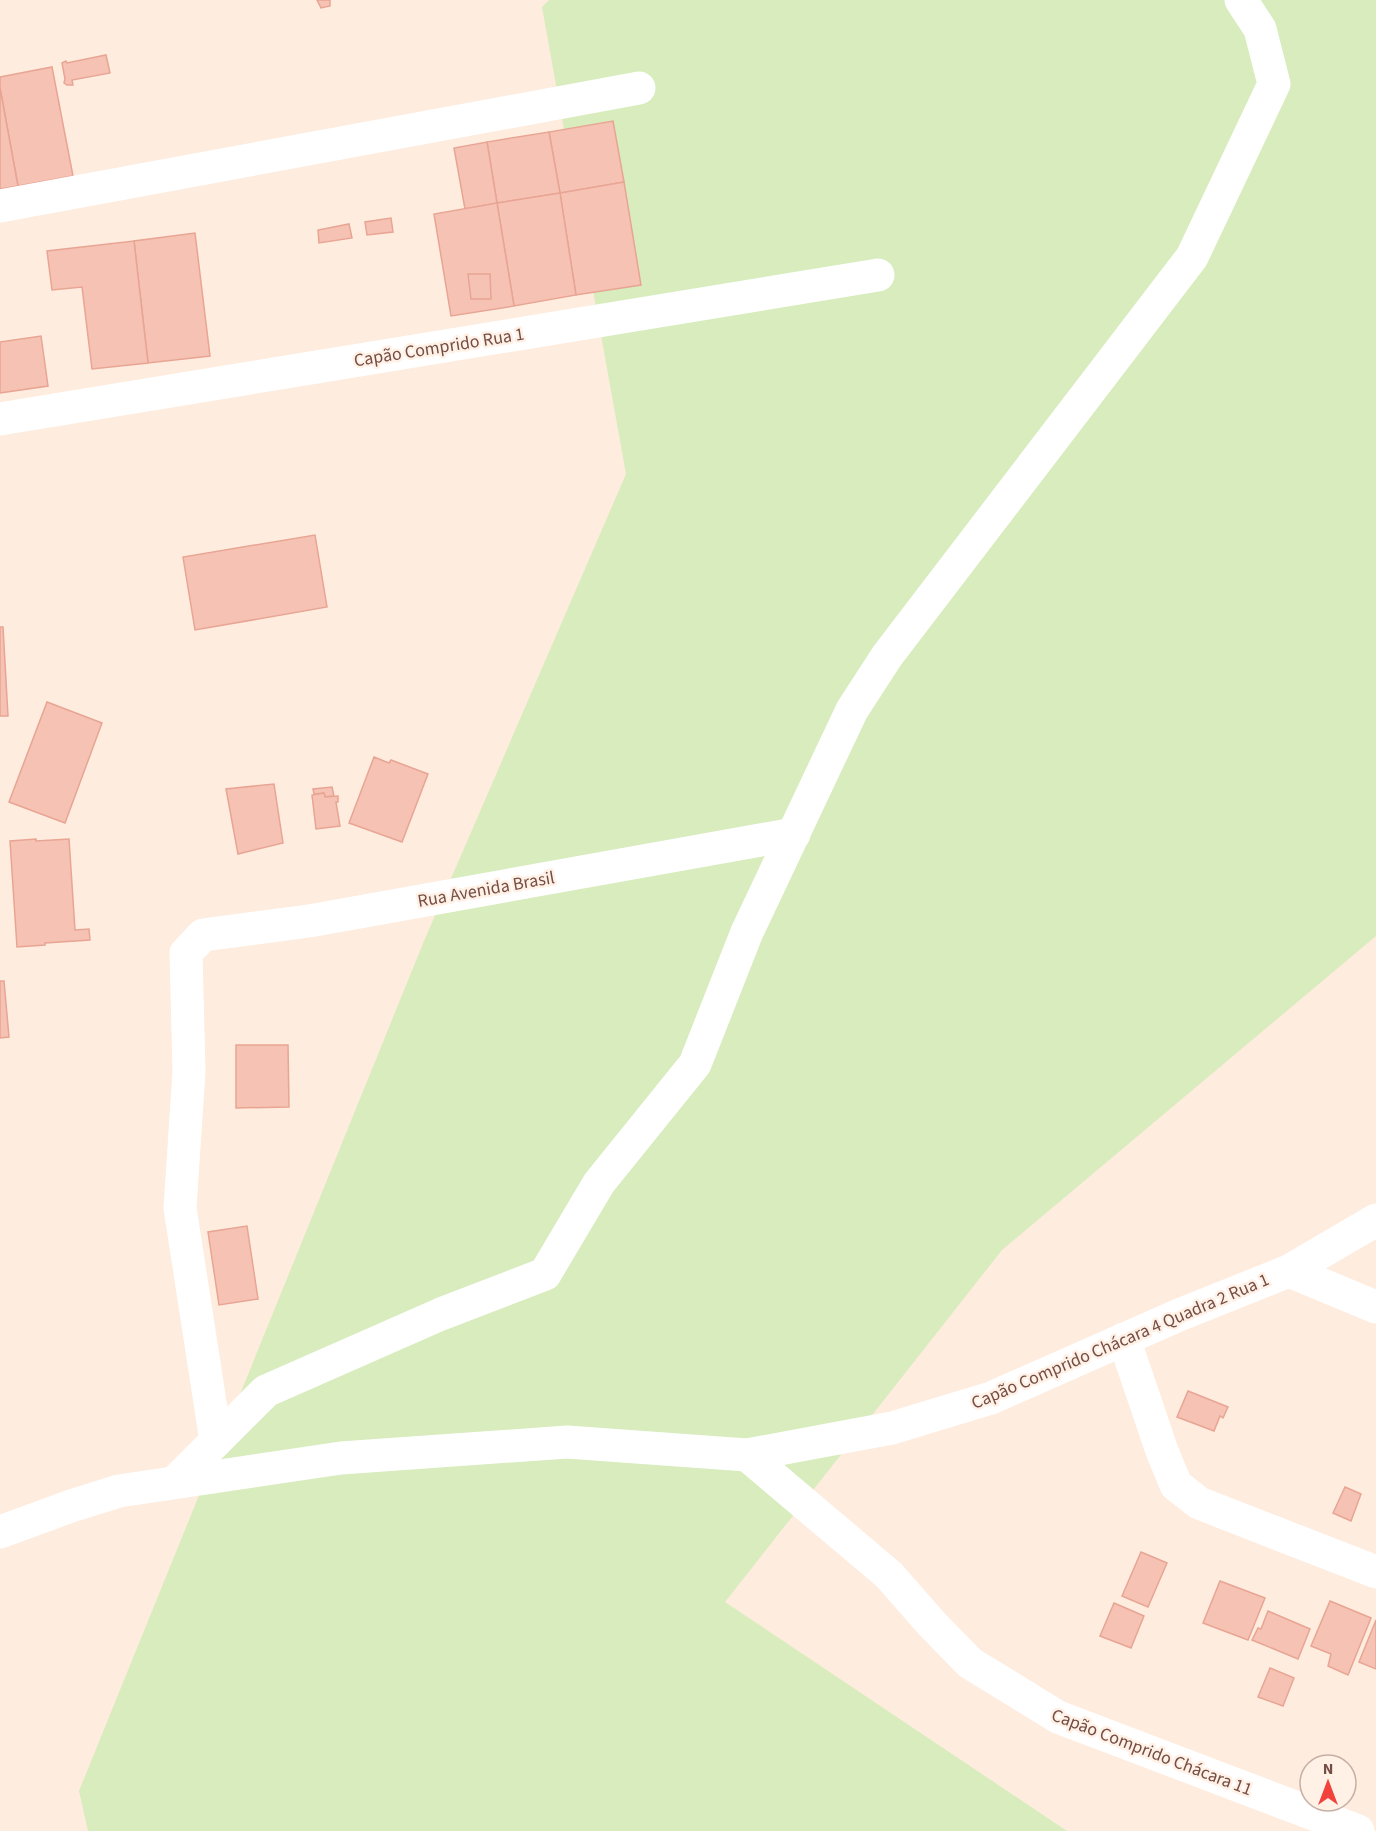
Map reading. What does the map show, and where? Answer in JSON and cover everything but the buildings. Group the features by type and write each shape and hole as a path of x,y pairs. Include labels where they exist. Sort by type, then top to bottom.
{"street":[{"path":"176,1482 267,1391 441,1314 545,1274 599,1183 695,1064 747,932 852,710 887,656 1192,257 1274,84 1260,29 1241,0"},
{"path":"0,206 639,88"},
{"name":"Capão Comprido Rua 1","path":"0,419 878,275"},
{"name":"Rua Avenida Brasil","path":"216,1441 180,1208 189,1071 186,953 203,935 309,921 794,834"},
{"name":"Capão Comprido Chácara 4 Quadra 2 Rua 1","path":"0,1533 71,1506 119,1491 341,1458 567,1442 747,1455 892,1428 980,1401 1179,1315 1289,1271 1376,1220"},
{"path":"1289,1271 1376,1307"},
{"path":"1124,1339 1176,1485 1199,1503 1376,1572"},
{"name":"Capão Comprido Chácara 11","path":"747,1455 889,1575 970,1663 1058,1717 1358,1831"}],"green space":[{"path":"549,0 1376,0 1376,936 1002,1250 725,1602 1067,1831 88,1831 79,1791 424,941 626,474 542,7"}]}
